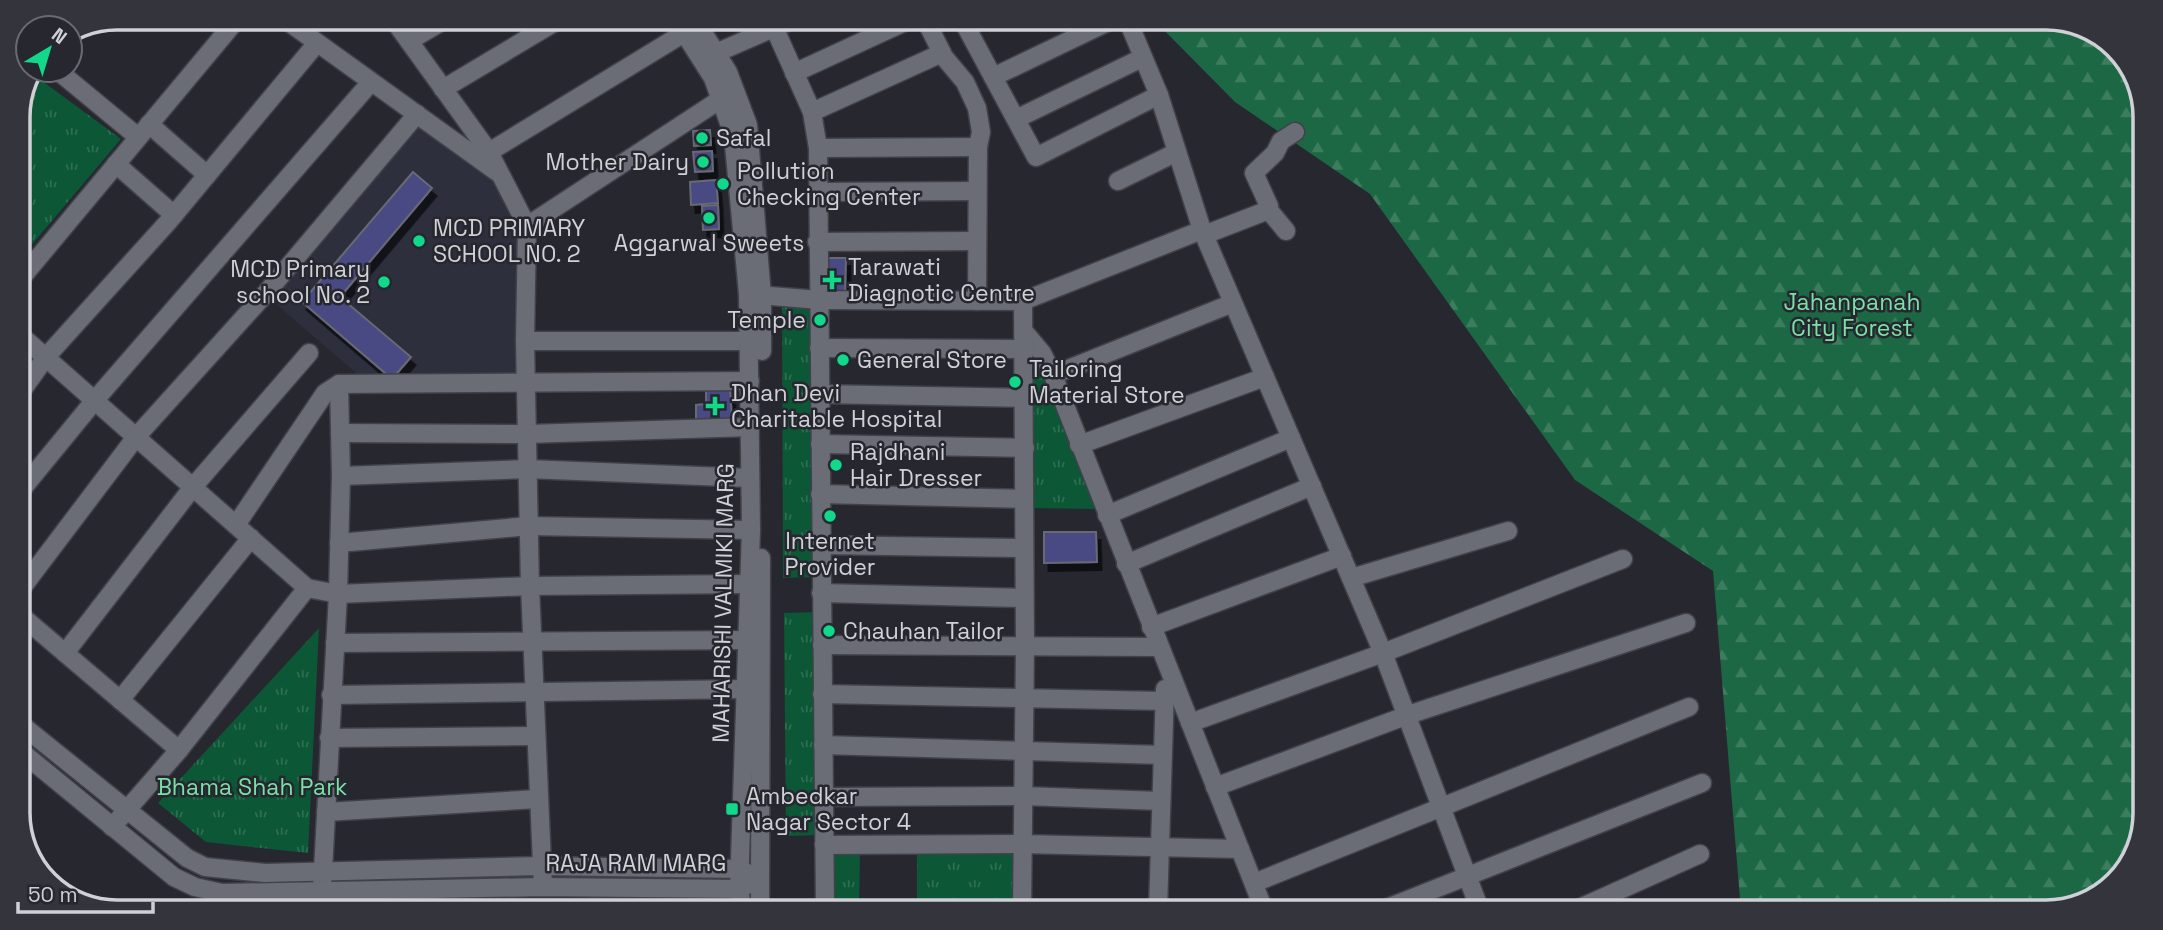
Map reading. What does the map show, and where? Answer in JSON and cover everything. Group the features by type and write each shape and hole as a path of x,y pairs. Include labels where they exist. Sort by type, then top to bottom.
{"street":[{"path":"30,268 228,30"},
{"path":"299,30 500,174"},
{"path":"401,30 489,152 527,226 525,341 531,640 543,887"},
{"path":"409,41 428,30"},
{"path":"443,89 542,30"},
{"path":"489,152 676,30"},
{"name":"MAHARISHI VALMIKI MARG","path":"690,30 709,55 729,96 755,295 760,900"},
{"path":"709,55 767,30"},
{"path":"775,30 812,113 818,148 824,900"},
{"path":"794,74 888,30"},
{"path":"931,30 942,53 965,82 977,108 981,132 978,147 977,301"},
{"path":"973,30 993,77 1036,157 1158,95"},
{"path":"993,77 1091,30"},
{"path":"1131,30 1158,95 1203,233 1384,653 1476,900"},
{"path":"30,379 46,357 174,215 317,43"},
{"path":"812,113 942,53"},
{"path":"1016,119 1142,58"},
{"path":"30,479 95,400 371,82"},
{"path":"77,84 207,175"},
{"path":"527,226 729,96"},
{"path":"30,577 136,437 267,292 417,114"},
{"path":"1286,232 1267,208 1267,200 1254,173 1275,153 1281,141 1295,132"},
{"path":"818,148 978,147"},
{"path":"1118,181 1177,152"},
{"path":"116,164 174,215"},
{"path":"818,192 977,191"},
{"path":"755,295 819,300 1023,301 1267,208"},
{"path":"817,242 976,241"},
{"path":"1022,900 1026,341 1023,301"},
{"path":"1053,376 1233,303"},
{"path":"525,341 756,341"},
{"name":"MAHARISHI VALMIKI MARG","path":"741,900 751,530 750,381 756,341"},
{"path":"819,348 1026,341 1042,353 1261,900"},
{"path":"30,343 307,588 338,594 530,586 748,584"},
{"path":"65,653 193,487 309,353"},
{"path":"1079,445 1265,377"},
{"path":"236,525 325,393 339,384 750,381"},
{"path":"322,889 338,594 341,476 339,384"},
{"path":"820,394 1025,398"},
{"path":"340,433 527,434 750,427"},
{"path":"1107,515 1291,438"},
{"path":"820,444 1024,448"},
{"path":"341,476 527,469 750,478"},
{"path":"1126,564 1312,486"},
{"path":"820,494 1024,499"},
{"path":"339,543 529,526 751,530"},
{"path":"1351,578 1508,531"},
{"path":"120,700 251,538"},
{"path":"821,545 1024,548"},
{"path":"1150,627 1342,556"},
{"path":"1190,723 1384,653 1623,559"},
{"path":"113,827 179,750 307,588"},
{"path":"821,593 1023,598"},
{"path":"30,623 179,750"},
{"path":"1215,787 1408,715 1686,623"},
{"path":"335,643 747,640"},
{"path":"822,645 1025,646 1162,655"},
{"path":"1158,900 1164,701 1162,655"},
{"path":"331,695 747,689"},
{"path":"822,694 1164,701"},
{"path":"1254,883 1689,707"},
{"path":"329,738 536,736"},
{"path":"823,745 1162,755"},
{"name":"RAJA RAM MARG","path":"30,748 127,811 187,858 205,867 265,873 540,866 740,869 759,879"},
{"name":"RAJA RAM MARG","path":"30,750 113,827 174,877 195,887 222,893 266,900 322,889 739,889 759,879"},
{"path":"1405,900 1702,783"},
{"path":"824,797 1023,796 1161,801"},
{"path":"326,812 538,799"},
{"path":"824,845 1021,844 1240,849"},
{"path":"1598,900 1700,854"},
{"path":"265,873 266,900"}],"shaded area":[{"name":"MCD PRIMARY SCHOOL NO. 2","path":"416,120 497,178 523,230 521,378 363,379 268,297"}],"green space":[{"name":"Jahanpanah City Forest","path":"1164,30 2046,30 2080,36 2108,55 2129,89 2133,111 2133,813 2127,847 2112,871 2095,886 2080,894 2058,900 1740,900 1713,571 1575,480 1370,194 1235,102"},
{"path":"37,84 46,84 121,139 30,247 30,111"},
{"path":"782,300 816,303 817,577 783,578"},
{"path":"1030,345 1038,356 1099,509 1030,508"},
{"path":"818,612 821,835 786,836 784,613"},
{"name":"Bhama Shah Park","path":"319,628 308,853 206,842 158,803"},
{"path":"1018,846 1020,900 917,900 917,847"},
{"path":"828,849 860,849 859,900 829,900"}],"building":[{"name":"Safal","path":"710,130 711,145 694,146 693,131"},
{"name":"Mother Dairy","path":"712,151 713,171 695,172 693,152"},
{"path":"413,172 432,188 340,297 411,357 392,379 302,302"},
{"path":"716,180 718,203 691,205 690,182"},
{"path":"718,205 719,229 703,230 702,206"},
{"path":"823,258 846,258 845,297 823,296"},
{"path":"730,385 732,423 696,424 696,405 706,404 706,386"},
{"path":"1044,532 1096,532 1097,562 1044,563"}],"place":[{"name":"Safal","path":"702,138"},
{"name":"Mother Dairy","path":"703,162"},
{"name":"Pollution Checking Center","path":"723,184"},
{"name":"Aggarwal Sweets","path":"709,218"},
{"name":"MCD PRIMARY SCHOOL NO. 2","path":"419,241"},
{"name":"Tarawati Diagnotic Centre","path":"832,280"},
{"name":"MCD Primary school No. 2","path":"384,282"},
{"name":"Temple","path":"820,320"},
{"name":"General Store","path":"843,360"},
{"name":"Tailoring Material Store","path":"1015,382"},
{"name":"Dhan Devi Charitable Hospital","path":"715,406"},
{"name":"Rajdhani Hair Dresser","path":"836,465"},
{"name":"Internet Provider","path":"830,516"},
{"name":"Chauhan Tailor","path":"829,631"},
{"name":"Ambedkar Nagar Sector 4","path":"732,809"}]}
